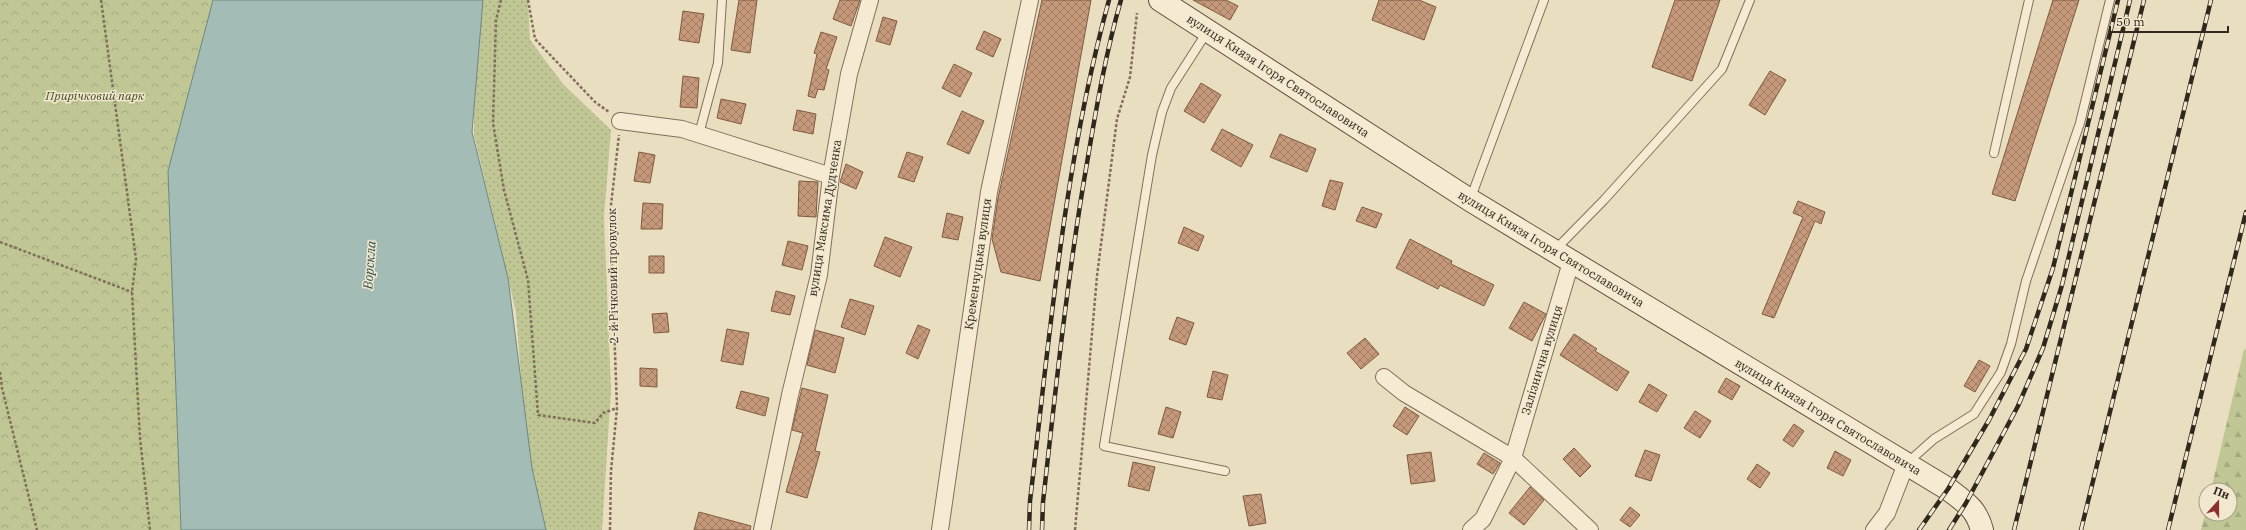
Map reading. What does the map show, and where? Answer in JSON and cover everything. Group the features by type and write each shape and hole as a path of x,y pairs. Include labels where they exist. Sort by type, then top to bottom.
{"street":[{"name":"вулиця Максима Дудченка","path":"762,530 790,395 819,275 831,176 849,74 870,0"},
{"name":"Кременчуцька вулиця","path":"940,530 989,192 1030,0"},
{"name":"вулиця Князя Ігоря Святославовича","path":"1160,0 1209,30 1470,200 1948,489 1970,506 1978,515 1982,530"},
{"path":"620,121 682,129 831,176"},
{"name":"Залізнична вулиця","path":"1471,530 1483,519 1513,458 1563,256"},
{"path":"1384,377 1404,393 1513,458 1590,530"},
{"path":"1874,530 1887,513 1906,464"}],"lane":[{"path":"699,134 718,63 722,0"},
{"path":"1470,200 1544,0"},
{"path":"1563,256 1604,200 1722,69 1750,0"},
{"path":"1994,153 2029,0"},
{"path":"1906,464 1934,439 1974,414 2000,372 2012,344 2026,281 2080,122 2110,0"},
{"path":"1209,30 1172,88 1162,112 1152,155 1104,446 1225,471"}],"path":[{"path":"101,0 136,259 132,292 140,438 150,530"},
{"path":"500,0 496,20 493,123 504,190 528,280 538,415 595,423 603,413 617,408"},
{"path":"528,0 535,39 595,102 620,121"},
{"path":"1075,530 1097,276 1117,119 1130,77 1137,13"},
{"name":"2-й Річковий провулок","path":"610,530 611,471 617,408 610,214 620,121"},
{"path":"0,242 132,292"},
{"path":"0,372 2,388 37,530"}],"green space":[{"name":"Прирічковий парк","path":"0,0 216,0 176,393 181,530 0,530"},
{"path":"474,0 528,0 530,40 563,84 611,130 604,217 611,390 602,530 546,530 528,468 516,312 474,135"},
{"path":"2244,349 2246,350 2246,530 2201,530 2203,522 2238,522 2238,482 2213,482"}],"water":[{"name":"Ворскла","path":"213,0 483,0 472,132 508,278 532,468 546,530 181,530 168,171"}],"building":[{"path":"739,0 757,0 750,53 731,50"},
{"path":"840,0 860,0 851,26 833,19"},
{"path":"1042,0 1091,0 1040,281 1001,272 992,239 998,198"},
{"path":"1193,0 1226,0 1238,6 1230,20"},
{"path":"1379,0 1419,0 1436,7 1424,40 1372,20"},
{"path":"1675,0 1720,0 1692,81 1652,67"},
{"path":"2053,0 2079,0 2015,201 1992,194"},
{"path":"683,11 704,14 699,43 679,40"},
{"path":"883,17 897,21 890,45 876,41"},
{"path":"984,31 1001,39 993,57 976,49"},
{"path":"821,32 837,37 826,69 829,70 824,90 818,89 815,98 808,96 817,54 814,53"},
{"path":"954,64 972,73 960,97 942,88"},
{"path":"1770,71 1786,80 1765,115 1749,105"},
{"path":"683,76 699,78 697,108 680,107"},
{"path":"1201,83 1221,95 1204,123 1184,111"},
{"path":"721,99 746,104 741,124 717,118"},
{"path":"797,110 816,114 813,134 793,130"},
{"path":"962,111 984,121 969,154 947,144"},
{"path":"1222,129 1253,145 1241,167 1211,150"},
{"path":"1280,134 1316,149 1307,172 1270,157"},
{"path":"639,152 655,155 650,183 634,181"},
{"path":"907,152 923,157 914,182 898,177"},
{"path":"846,164 863,172 856,189 840,182"},
{"path":"1330,180 1343,183 1335,210 1322,206"},
{"path":"799,181 818,182 816,217 798,216"},
{"path":"1798,201 1825,212 1821,224 1815,221 1774,318 1762,314 1803,217 1793,213"},
{"path":"643,203 663,204 662,229 641,229"},
{"path":"1362,207 1382,214 1376,228 1356,221"},
{"path":"947,213 963,217 958,240 942,237"},
{"path":"1184,227 1204,236 1198,251 1178,243"},
{"path":"885,237 912,247 900,277 874,266"},
{"path":"1410,239 1452,261 1451,264 1494,285 1484,306 1440,285 1438,289 1396,268"},
{"path":"788,241 808,246 802,270 782,265"},
{"path":"649,256 664,256 664,273 649,273"},
{"path":"776,291 795,296 790,315 771,311"},
{"path":"850,299 874,306 865,335 841,327"},
{"path":"1524,302 1546,314 1532,341 1509,328"},
{"path":"667,313 669,332 654,333 652,314"},
{"path":"1177,317 1194,323 1186,345 1169,339"},
{"path":"918,325 930,330 918,359 906,353"},
{"path":"727,329 749,333 743,365 721,361"},
{"path":"815,330 844,338 835,373 807,365"},
{"path":"1574,334 1597,349 1595,351 1629,372 1617,391 1560,355"},
{"path":"1365,338 1379,354 1361,369 1347,353"},
{"path":"1979,360 1990,366 1975,392 1964,386"},
{"path":"640,368 657,369 657,387 640,386"},
{"path":"1213,371 1228,375 1222,400 1207,397"},
{"path":"1726,378 1740,386 1732,400 1718,392"},
{"path":"1649,384 1667,395 1657,412 1639,402"},
{"path":"802,388 828,395 815,451 820,452 807,498 786,492 803,433 792,430"},
{"path":"741,391 769,398 765,416 736,408"},
{"path":"1166,407 1181,412 1173,438 1158,434"},
{"path":"1405,407 1419,416 1407,435 1393,426"},
{"path":"1695,411 1711,421 1700,438 1684,428"},
{"path":"1794,424 1804,431 1793,447 1783,440"},
{"path":"1574,448 1591,466 1580,477 1563,459"},
{"path":"1645,450 1660,455 1651,481 1635,476"},
{"path":"1835,451 1851,460 1843,476 1827,468"},
{"path":"1431,452 1435,481 1411,484 1407,455"},
{"path":"1484,453 1500,463 1493,474 1477,464"},
{"path":"1133,462 1155,467 1149,491 1128,486"},
{"path":"1757,464 1770,473 1760,488 1747,479"},
{"path":"1530,487 1544,500 1524,525 1509,513"},
{"path":"1261,494 1266,523 1249,526 1243,496"},
{"path":"1630,507 1640,515 1630,527 1620,520"},
{"path":"699,512 751,526 750,530 694,530"}],"railway":[{"path":"1029,530 1030,501 1060,249 1080,124 1109,0"},
{"path":"1042,530 1043,502 1074,243 1098,98 1121,0"},
{"path":"1919,530 1948,489 1989,420 2026,349 2053,268 2118,0"},
{"path":"1949,530 1966,503 2018,406 2043,348 2062,285 2130,0"},
{"path":"2014,530 2144,0"},
{"path":"2081,530 2211,0"},
{"path":"2168,530 2246,212"}]}
